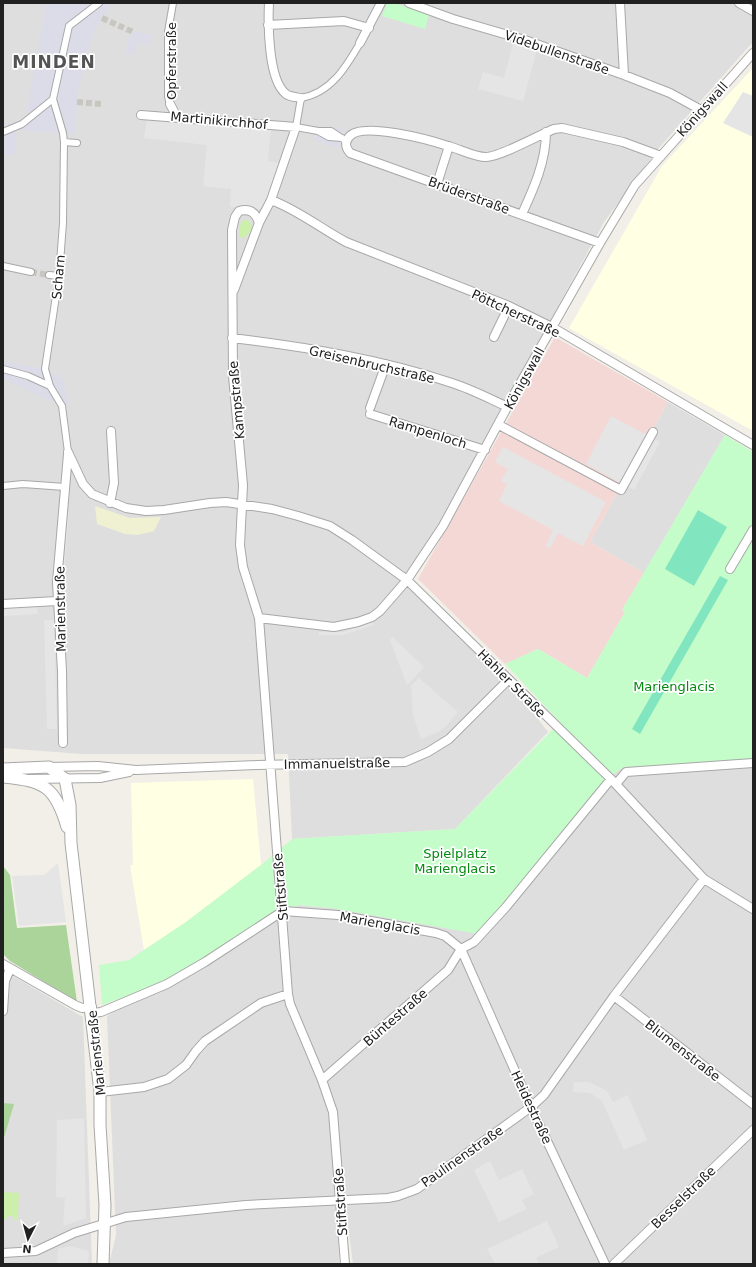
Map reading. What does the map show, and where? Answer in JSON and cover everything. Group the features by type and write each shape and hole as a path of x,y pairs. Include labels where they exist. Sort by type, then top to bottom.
{"street":[{"path":"3,132 22,124 53,99 69,26 99,3"},
{"name":"Opferstraße","path":"172,3 168,32 168,97 177,117"},
{"path":"269,3 269,46 278,84 288,96 301,98 318,93 338,77 369,28 381,3"},
{"name":"Videbullenstraße","path":"409,3 453,19 525,40 624,75 670,93 701,110"},
{"path":"620,3 624,75"},
{"path":"739,3 753,11"},
{"path":"268,25 344,21 369,28"},
{"name":"Königswall","path":"259,618 334,627 358,622 372,617 380,611 407,580 443,526 552,327 600,243 636,185 753,53"},
{"path":"301,98 296,127 318,131 331,131 344,139 357,131 399,134 487,157 546,132 562,128 623,142 661,156"},
{"name":"Scharn","path":"53,99 64,133 63,223 59,276 45,369 50,386 62,406 68,452"},
{"name":"Martinikirchhof","path":"141,115 296,127"},
{"name":"Kampstraße","path":"232,295 259,223 271,200 296,127"},
{"path":"522,214 533,190 544,155 546,132"},
{"name":"Brüderstraße","path":"344,139 346,148 350,153 600,243"},
{"path":"64,142 77,143"},
{"path":"437,184 449,146"},
{"name":"Pöttcherstraße","path":"271,200 288,206 346,242 509,306 552,327 753,445"},
{"name":"Kampstraße","path":"242,505 243,467 233,376 232,239 233,223 239,211 250,211 254,213 259,223"},
{"path":"3,266 31,272"},
{"path":"49,275 59,276"},
{"path":"494,337 509,306"},
{"name":"Greisenbruchstraße","path":"232,338 386,364 454,383 508,407"},
{"name":"Rampenloch","path":"386,364 370,411 485,450"},
{"path":"3,369 28,376 50,386"},
{"path":"499,425 620,490 653,432"},
{"path":"110,503 114,483 111,431"},
{"name":"Hahler Straße","path":"68,452 83,484 92,494 110,503 126,508 146,511 164,510 226,502 272,510 330,526 407,580 508,680 614,781 704,880 753,909"},
{"name":"Marienstraße","path":"63,743 62,671 57,582 68,452"},
{"path":"3,486 23,484 65,487"},
{"name":"Stiftstraße","path":"242,505 240,545 243,567 259,618 283,911 288,994 290,1004 322,1080 334,1118 345,1264"},
{"path":"730,569 753,530"},
{"path":"3,604 57,601"},
{"name":"Immanuelstraße","path":"49,767 98,766 136,770 405,762 428,752 449,739 508,680"},
{"path":"461,949 474,942 502,912 614,781 626,772 753,763"},
{"path":"3,768 49,767 65,779"},
{"name":"Immanuelstraße","path":"28,779 100,778 136,770"},
{"path":"3,777 28,779"},
{"name":"Marienstraße","path":"28,779 47,789 57,798 71,843"},
{"name":"Marienstraße","path":"65,779 70,805 71,843 92,1010 100,1092 106,1223 103,1264"},
{"name":"Paulinenstraße","path":"3,1253 36,1251 74,1233 126,1217 246,1205 388,1198 409,1192 531,1107 544,1095 614,996 704,880"},
{"path":"3,1011 6,966 75,1005 101,1012 167,984 205,962 283,911"},
{"name":"Marienglacis","path":"283,911 338,915 436,933 445,936 461,949"},
{"name":"Büntestraße","path":"322,1080 448,970 461,949"},
{"name":"Heidestraße","path":"461,949 531,1107 605,1264"},
{"path":"100,1092 144,1087 168,1079 186,1065 205,1041 261,1003 288,994"},
{"name":"Blumenstraße","path":"614,996 753,1104"},
{"name":"Besselstraße","path":"614,1264 753,1130"}],"shaded area":[{"path":"3,3 753,3 753,45 751,44 658,149 604,222 436,531 403,580 508,680 548,732 455,829 292,839 288,754 82,754 3,748"},
{"path":"35,3 113,3 96,28 89,47 78,92 75,134 16,130 16,154 3,156 3,125 26,118 45,6"},
{"path":"134,31 151,35 150,47 139,42 133,55 125,53 128,40"},
{"path":"513,44 537,50 523,101 478,89 483,72 504,78"},
{"path":"753,68 753,431 569,328 662,166"},
{"path":"743,92 753,96 753,137 723,123"},
{"path":"147,118 271,128 268,161 279,163 265,203 260,209 244,206 230,207 231,189 203,186 207,145 144,138"},
{"path":"319,127 344,129 338,149 315,140"},
{"path":"555,337 668,402 590,542 644,573 622,610 625,612 587,678 538,649 505,664 418,579"},
{"path":"3,361 45,369 64,380 69,406 62,406 3,379"},
{"path":"668,402 725,435 644,573 590,542"},
{"path":"611,416 660,442 634,490 586,464"},
{"path":"503,447 606,502 583,546 558,533 550,548 546,546 553,530 499,501 507,484 501,481 508,469 495,462"},
{"path":"95,506 130,518 161,517 154,531 138,535 125,534 97,524"},
{"path":"66,512 69,512 64,572 61,571"},
{"path":"37,606 38,614 3,616 3,608"},
{"path":"44,620 54,620 57,729 47,729"},
{"path":"373,622 374,625 343,635 319,635 319,632 343,632"},
{"path":"393,637 424,667 407,685 390,640"},
{"path":"419,678 458,712 446,726 438,732 421,739 413,715 411,686"},
{"path":"753,762 753,1264 353,1264 335,1124 339,1264 109,1264 116,1235 107,1016 283,911 299,905 331,908 624,767"},
{"path":"253,779 261,865 186,922 144,950 130,865 133,865 131,783"},
{"path":"58,863 66,922 19,926 12,876 44,875"},
{"path":"3,970 83,1017 92,1264 3,1264"},
{"path":"574,1082 589,1082 607,1091 613,1102 628,1095 647,1140 624,1150 602,1101 590,1093 573,1092"},
{"path":"84,1118 86,1218 63,1226 65,1198 56,1197 57,1120"},
{"path":"490,1161 499,1180 522,1169 534,1194 522,1200 527,1209 499,1222 474,1170"},
{"path":"547,1221 559,1247 536,1258 539,1264 495,1264 487,1249"},
{"path":"70,1246 89,1251 88,1264 57,1263 58,1249"}],"green space":[{"path":"387,3 394,3 429,15 425,29 382,16"},
{"path":"243,220 250,221 252,230 244,238 239,237 239,227"},
{"name":"Marienglacis","path":"725,435 753,452 753,762 624,767 615,773 478,934 331,908 299,905 283,911 168,981 102,1005 99,965 129,960 186,922 261,865 292,839 455,829 560,722 505,664 538,649 587,678 625,612 622,610"},
{"path":"698,510 727,527 694,586 665,569"},
{"path":"720,576 728,580 640,734 632,729"},
{"path":"3,866 10,875 17,928 66,925 77,1002 10,961 3,954"},
{"path":"3,1103 14,1104 3,1141"},
{"path":"3,1192 19,1193 18,1220 14,1220 14,1216 7,1216 7,1219 3,1219"}],"tunnel":[{"path":"102,18 133,32"},
{"path":"77,102 102,104"},
{"path":"31,272 49,275"}],"district":[{"name":"MINDEN","path":"54,62"}],"park label":[{"name":"Spielplatz Marienglacis","path":"455,860"}]}
